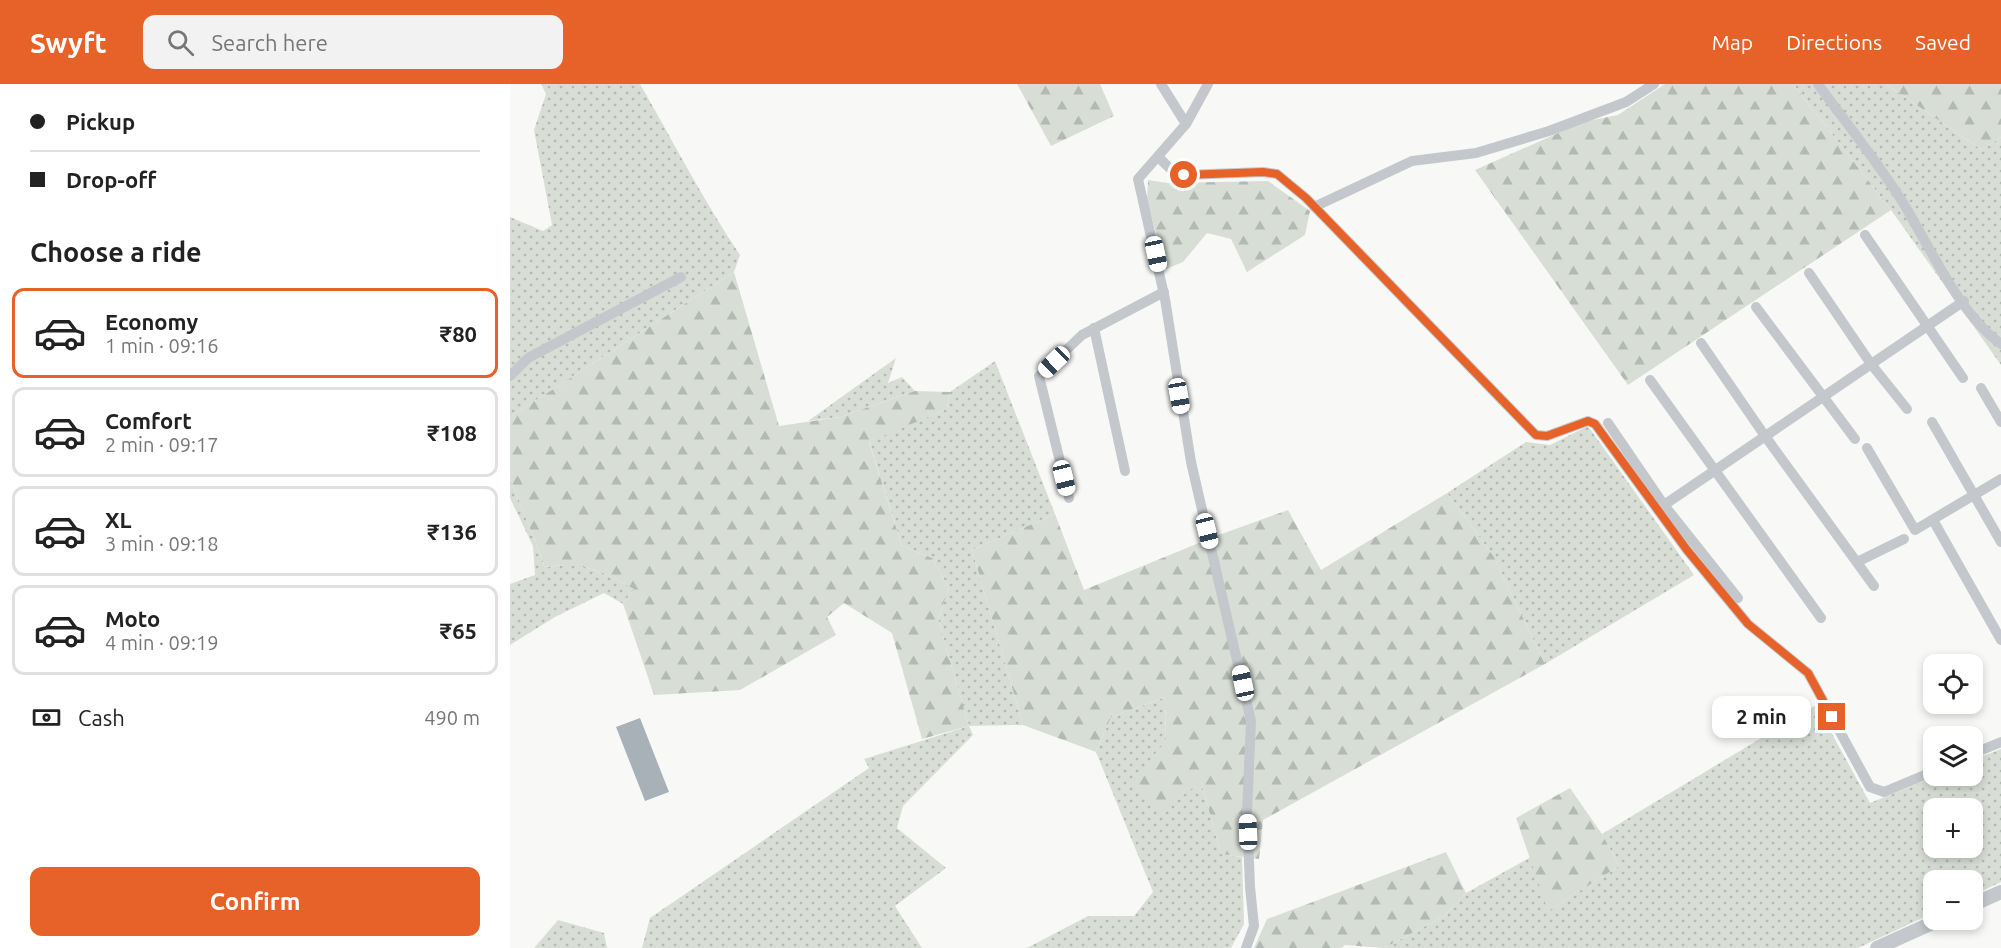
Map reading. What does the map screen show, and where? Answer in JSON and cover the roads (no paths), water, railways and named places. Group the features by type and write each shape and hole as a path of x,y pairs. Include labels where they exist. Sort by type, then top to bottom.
{"street":[{"path":"1161,84 1186,124"},
{"path":"1208,84 1186,124 1138,180 1164,292 1191,462 1251,721 1247,813 1254,926 1246,948"},
{"path":"1314,207 1412,160 1476,153 1538,134 1626,102 1654,84"},
{"path":"1818,84 1900,198 1928,249 1985,333 2001,344"},
{"path":"1158,157 1175,173 1184,175 1263,172 1277,174 1314,207 1536,435 1547,436 1588,421 1595,424 1687,550 1748,624 1808,673 1870,787 1884,792 1923,776"},
{"path":"1865,235 1964,378"},
{"path":"1809,273 1871,364 1907,409"},
{"path":"510,376 528,358 681,278"},
{"path":"1069,498 1040,376 1082,335 1164,292"},
{"path":"1664,505 1964,302"},
{"path":"1756,307 1854,439"},
{"path":"1094,328 1125,471"},
{"path":"1701,343 1765,436 1874,586"},
{"path":"1650,380 1821,618"},
{"path":"1981,388 2001,422"},
{"path":"1932,422 2001,542"},
{"path":"1608,423 1664,505 1738,598"},
{"path":"1867,448 1915,530 2001,479"},
{"path":"1933,520 2001,640"},
{"path":"1857,562 1904,539"},
{"path":"1983,749 2001,742"},
{"path":"1983,899 2001,892"},
{"path":"1877,948 1923,927"}]}
